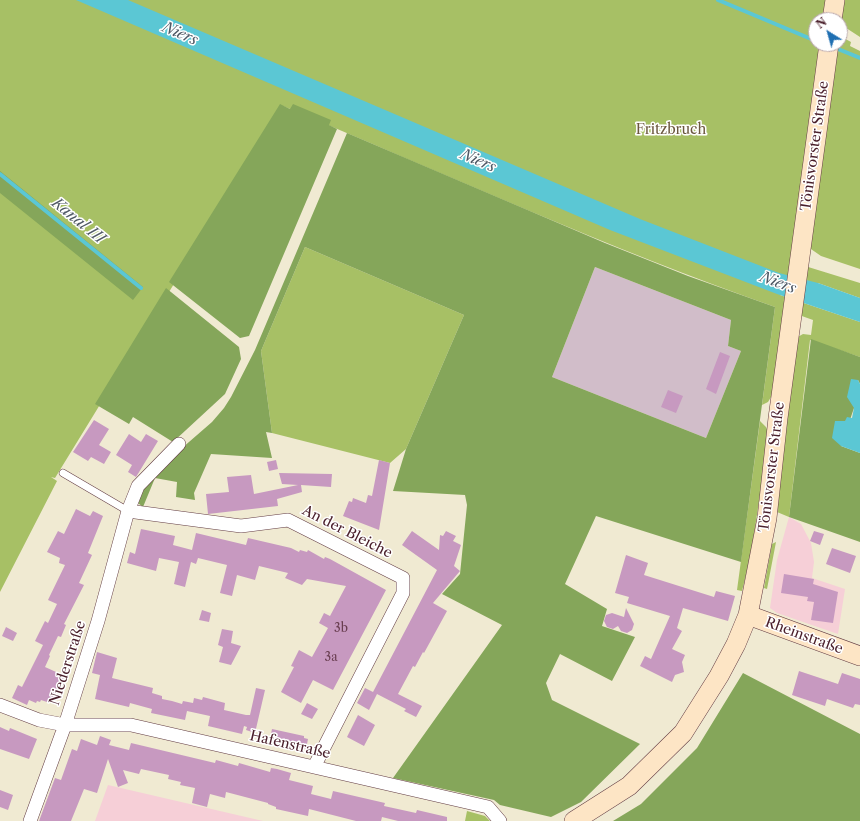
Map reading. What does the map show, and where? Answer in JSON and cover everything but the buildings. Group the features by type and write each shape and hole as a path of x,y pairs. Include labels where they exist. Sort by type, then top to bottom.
{"main road":[{"path":"833,12 835,0"},
{"name":"Tönisvorster Straße","path":"574,821 629,786 683,733 719,676 736,644 748,615 767,518 778,418 794,312 828,52"},
{"name":"Rheinstraße","path":"748,615 860,656"}],"street":[{"path":"128,511 138,486 179,444"},
{"name":"Niederstraße","path":"30,821 65,725 98,621 128,511"},
{"name":"An der Bleiche","path":"128,511 241,526 288,520 403,578 403,593 314,767"},
{"name":"Hafenstraße","path":"0,704 39,720 65,725 131,725 488,807 500,821"}],"lane":[{"path":"63,473 128,511"}],"shaded area":[{"path":"595,267 731,320 728,346 741,351 706,438 552,377"},
{"path":"789,517 801,524 811,543 814,562 812,578 845,589 838,634 777,613 770,608 777,560"},
{"path":"108,785 263,821 95,821"}],"green space":[{"name":"Fritzbruch","path":"0,0 828,0 826,12 808,12 808,52 848,52 848,40 851,42 850,46 860,51 860,269 821,256 808,247 792,262 860,283 860,298 818,283 780,295 860,322 860,357 810,340 789,517 777,512 796,338 803,334 811,335 813,320 785,310 774,392 768,402 762,405 775,307 589,236 283,106 55,478 51,477 57,481 0,592"},
{"path":"841,0 860,0 860,37 848,29 848,12 840,12"},
{"path":"280,104 290,109 293,104 331,120 329,125 337,129 249,336 240,338 169,282"},
{"path":"347,133 605,243 688,276 775,307 741,562 596,516 565,584 607,609 602,626 635,637 612,681 560,654 546,683 552,700 640,744 581,802 551,817 500,805 494,800 393,778 502,625 442,594 460,574 467,505 465,495 393,491 406,449 464,315 305,247 261,351 272,433 266,432 272,458 211,454 194,493 195,500 176,497 177,482 155,478 143,507 138,503 139,492 151,475 212,422 224,408 255,350","holes":["595,267 731,320 728,346 741,351 706,438 552,377"]},
{"path":"0,171 143,287 133,300 0,193"},
{"path":"305,247 464,315 406,449 390,463 272,433 261,351"},
{"path":"166,288 239,347 241,359 225,394 173,442 133,417 129,424 95,404"},
{"path":"811,339 860,357 860,384 858,380 854,408 841,446 860,453 860,542 789,517"},
{"path":"760,421 766,427 769,434 751,555 742,591 737,590"},
{"path":"776,542 767,589 764,588 772,544"},
{"path":"743,673 860,734 860,821 613,821 641,804 697,748"},
{"path":"467,811 485,816 490,821 465,821"}],"water":[{"name":"Niers","path":"76,0 128,0 640,219 779,273 818,283 860,298 860,322 777,294 610,230"},
{"path":"851,379 858,380 860,384 860,453 841,446 832,438 835,421 845,421 847,417 852,418 854,408 847,397"}],"waterway":[{"path":"718,0 808,38"},
{"path":"845,52 860,58"},
{"name":"Kanal III","path":"0,174 141,288"}]}
